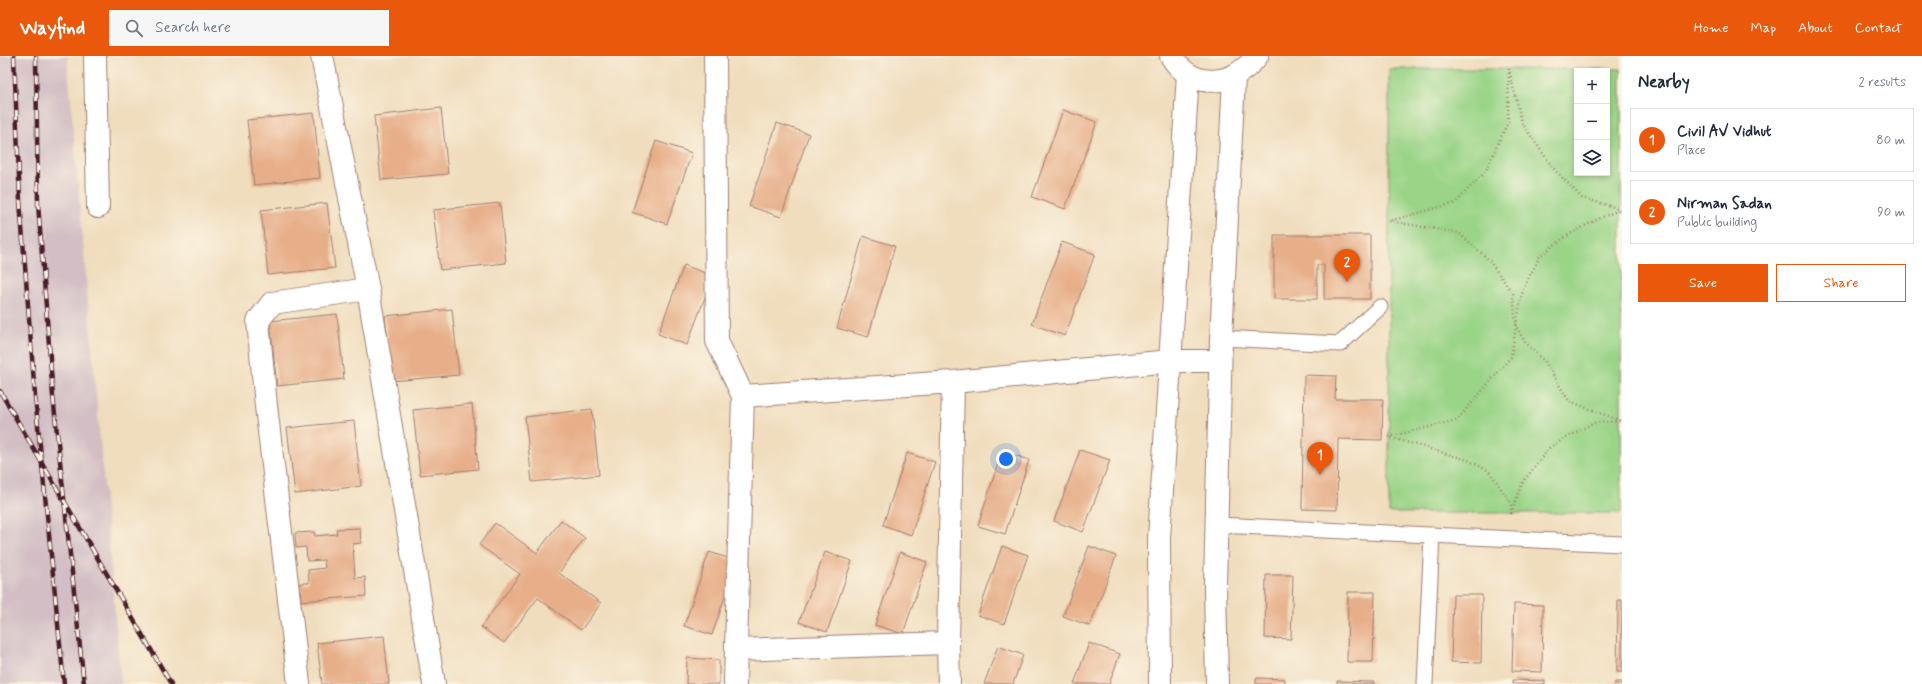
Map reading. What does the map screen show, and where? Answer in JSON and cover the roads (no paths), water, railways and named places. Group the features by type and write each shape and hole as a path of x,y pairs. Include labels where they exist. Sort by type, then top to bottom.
{"street":[{"path":"95,56 98,207"},
{"path":"322,56 368,289 434,684"},
{"path":"715,56 717,341 743,396 735,684"},
{"path":"1171,56 1175,64 1188,74 1202,80 1219,81 1234,77 1248,68 1257,56"},
{"path":"1160,684 1159,539 1188,74"},
{"path":"1217,684 1217,525 1220,361 1234,77"},
{"path":"299,684 266,406 258,321 272,303 368,289"},
{"path":"743,396 953,382 1170,360 1220,361"},
{"path":"950,684 948,642 953,382"},
{"path":"736,650 948,642"}],"lane":[{"path":"1221,338 1340,344 1380,307"},
{"path":"1217,525 1622,544"},
{"path":"1425,684 1432,535"}],"railway":[{"path":"14,56 20,201 35,396 64,684"},
{"path":"36,56 38,204 53,396 84,684"},
{"path":"0,391 171,684"}],"place":[{"name":"Nirman Sadan","path":"1347,282"},
{"name":"Civil AV Vidhut","path":"1320,475"}]}
